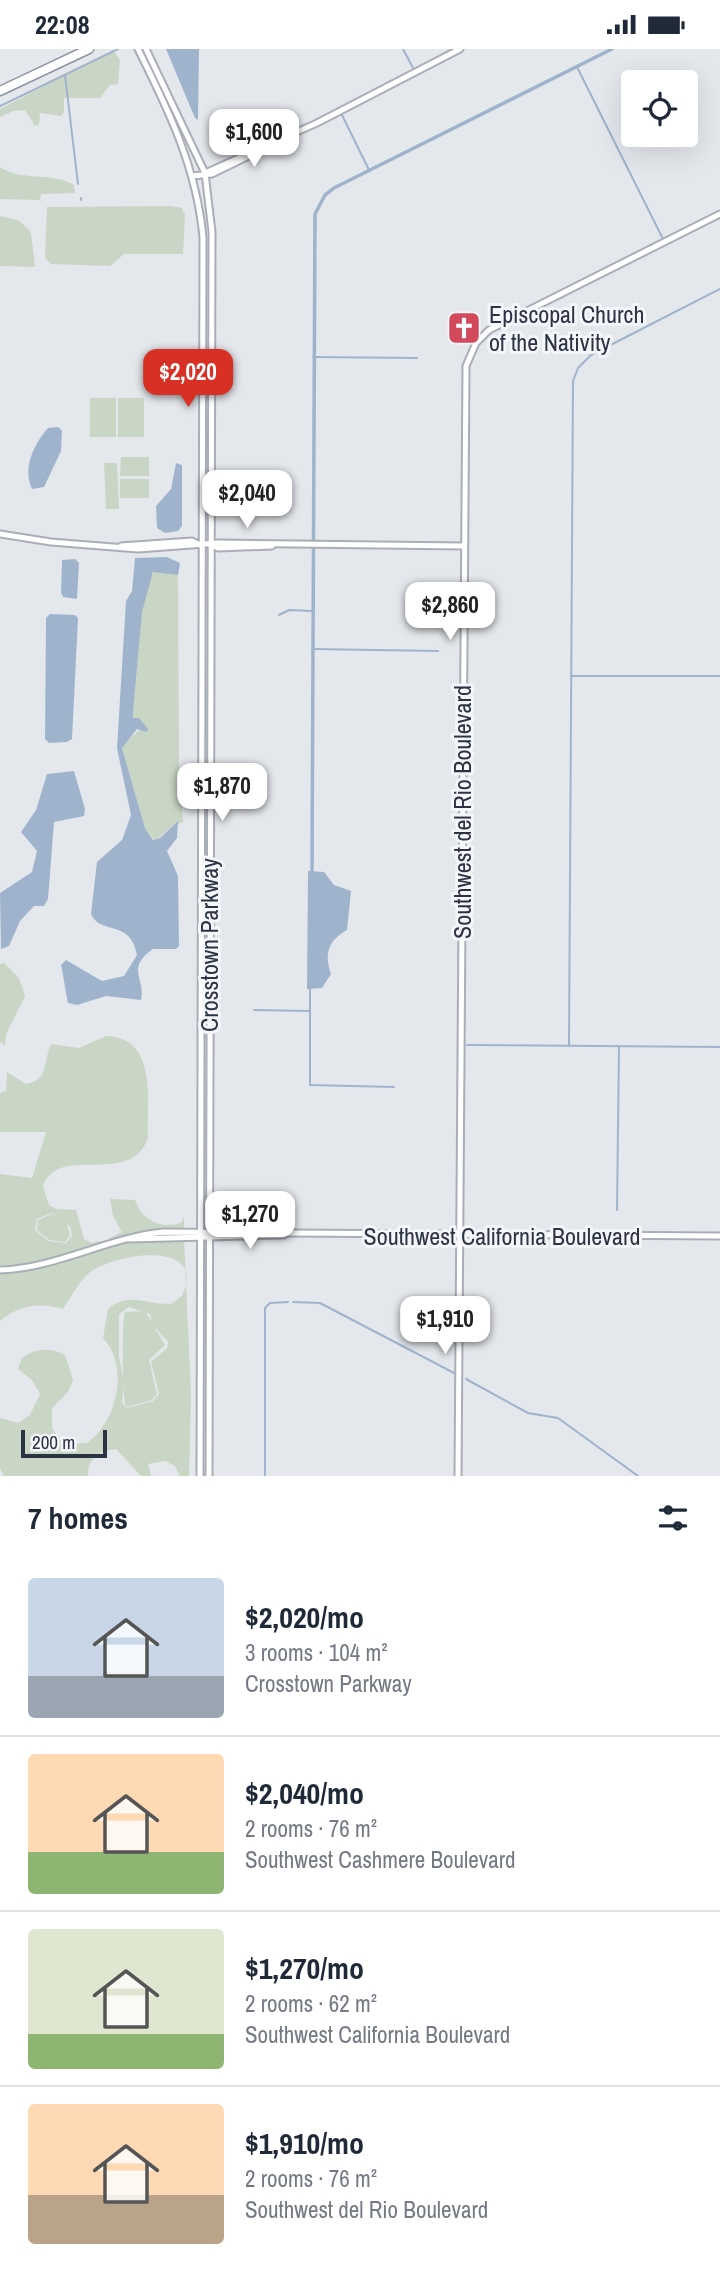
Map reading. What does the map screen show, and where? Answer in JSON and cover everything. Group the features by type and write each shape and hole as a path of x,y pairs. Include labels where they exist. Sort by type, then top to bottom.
{"highway":[{"path":"0,91 89,49"}],"street":[{"name":"Crosstown Parkway","path":"138,49 172,116 192,176 203,238 200,545 200,1476"},
{"name":"Crosstown Parkway","path":"146,49 205,173 212,232 209,544 209,1476"},
{"path":"192,176 205,173 317,123 460,49"},
{"name":"Southwest del Rio Boulevard","path":"458,1476 465,372 476,343 500,324 720,214"},
{"path":"0,534 51,542 114,546 192,541 200,545 463,546"},
{"name":"Southwest California Boulevard","path":"0,1270 48,1264 152,1233 209,1236 720,1236"}],"green space":[{"path":"113,50 120,60 118,84 110,85 100,98 64,98 64,112 61,116 40,113 39,124 35,126 25,110 13,111 0,117 0,109"},
{"path":"0,167 17,174 65,181 74,185 75,193 41,194 40,200 0,199"},
{"path":"47,207 182,208 185,215 183,254 124,254 110,266 51,264 45,258"},
{"path":"0,216 18,220 31,232 35,267 0,266"},
{"path":"90,398 116,398 116,437 90,437"},
{"path":"118,398 144,398 144,437 118,437"},
{"path":"121,457 149,457 149,476 120,476"},
{"path":"104,463 117,463 119,509 106,509"},
{"path":"120,479 149,479 149,498 120,498"},
{"path":"155,570 178,575 179,770 183,822 178,824 178,821 155,841 145,828 122,748 143,724 133,718 134,663 143,603"},
{"path":"4,963 19,978 25,996 6,1034 5,1046 0,1042 0,964"},
{"path":"106,1036 123,1039 134,1047 142,1059 146,1074 148,1138 139,1153 126,1161 64,1167 52,1173 43,1186 49,1205 56,1209 76,1210 84,1239 92,1243 100,1241 102,1245 48,1262 0,1268 0,1174 32,1178 46,1132 0,1132 0,1093 6,1091 7,1072 26,1084 34,1082 42,1074 51,1044 79,1048","holes":["52,1213 70,1226 72,1236 66,1243 48,1241 35,1230 37,1219"]},
{"path":"110,1199 135,1200 147,1218 159,1224 181,1223 184,1217 184,1230 139,1233 110,1242 108,1239 122,1232 113,1216"},
{"path":"52,1214 67,1223 70,1236 65,1242 49,1240 37,1230 38,1220"},
{"path":"184,1240 186,1274 182,1265 171,1258 155,1255 117,1260 89,1273 63,1309 30,1306 14,1311 0,1321 0,1271 49,1265 127,1241"},
{"path":"186,1281 191,1394 189,1476 180,1476 175,1466 165,1461 148,1464 151,1476 141,1476 116,1449 95,1457 88,1476 4,1476 0,1468 0,1418 18,1423 30,1415 40,1394 32,1380 18,1369 22,1358 43,1350 65,1355 73,1380 68,1392 52,1408 52,1428 63,1444 87,1443 106,1422 116,1393 116,1363 103,1338 108,1309 131,1300 171,1304 182,1296","holes":["129,1307 150,1314 152,1324 168,1342 167,1348 151,1362 159,1394 153,1401 126,1408 122,1402 124,1382 119,1356 119,1314"]},
{"path":"145,1311 165,1345 149,1360 157,1394 152,1400 126,1407 123,1361 125,1312"}],"water":[{"path":"166,49 199,49 198,120 195,118"},
{"path":"58,427 62,431 61,451 44,487 32,489 28,473 34,449 48,428"},
{"path":"176,463 182,465 182,526 178,531 165,533 157,528 156,506 171,489"},
{"path":"167,557 180,563 178,575 153,572 142,612 133,711 133,718 139,718 148,729 147,732 137,729 122,748 145,828 153,840 160,838 178,821 177,838 167,851 178,876 179,946 176,949 153,949 140,962 138,974 141,1000 106,996 77,1005 68,1003 61,965 66,960 102,981 124,976 137,955 128,936 101,924 91,914 97,862 122,840 131,815 117,748 126,601 132,591 135,558"},
{"path":"75,559 79,563 77,599 63,597 61,592 62,560"},
{"path":"50,614 75,615 78,618 72,739 67,742 49,743 45,739 46,618"},
{"path":"74,771 85,809 84,816 54,822 48,899 44,906 34,906 20,921 9,946 1,949 0,893 32,872 37,851 21,832 36,810 47,774"},
{"path":"308,871 324,872 334,885 351,891 347,930 335,939 329,948 331,974 322,988 307,989"}],"waterway":[{"path":"0,106 118,49"},
{"path":"403,49 413,68"},
{"path":"312,871 315,214 325,195 334,188 612,49"},
{"path":"577,67 663,239"},
{"path":"65,75 78,184"},
{"path":"341,113 369,170"},
{"path":"569,1046 573,381 578,368 591,355 720,289"},
{"path":"313,357 417,358"},
{"path":"279,615 289,610 312,611"},
{"path":"312,649 438,651"},
{"path":"571,676 720,676"},
{"path":"310,989 310,1085 394,1087"},
{"path":"254,1010 309,1011"},
{"path":"467,1045 720,1047"},
{"path":"617,1210 619,1047"},
{"path":"265,1476 265,1308 270,1303 288,1302"},
{"path":"293,1302 320,1303 456,1374"},
{"path":"466,1379 528,1413 558,1418 638,1476"}],"place":[{"name":"Episcopal Church of the Nativity","path":"464,328"}]}
